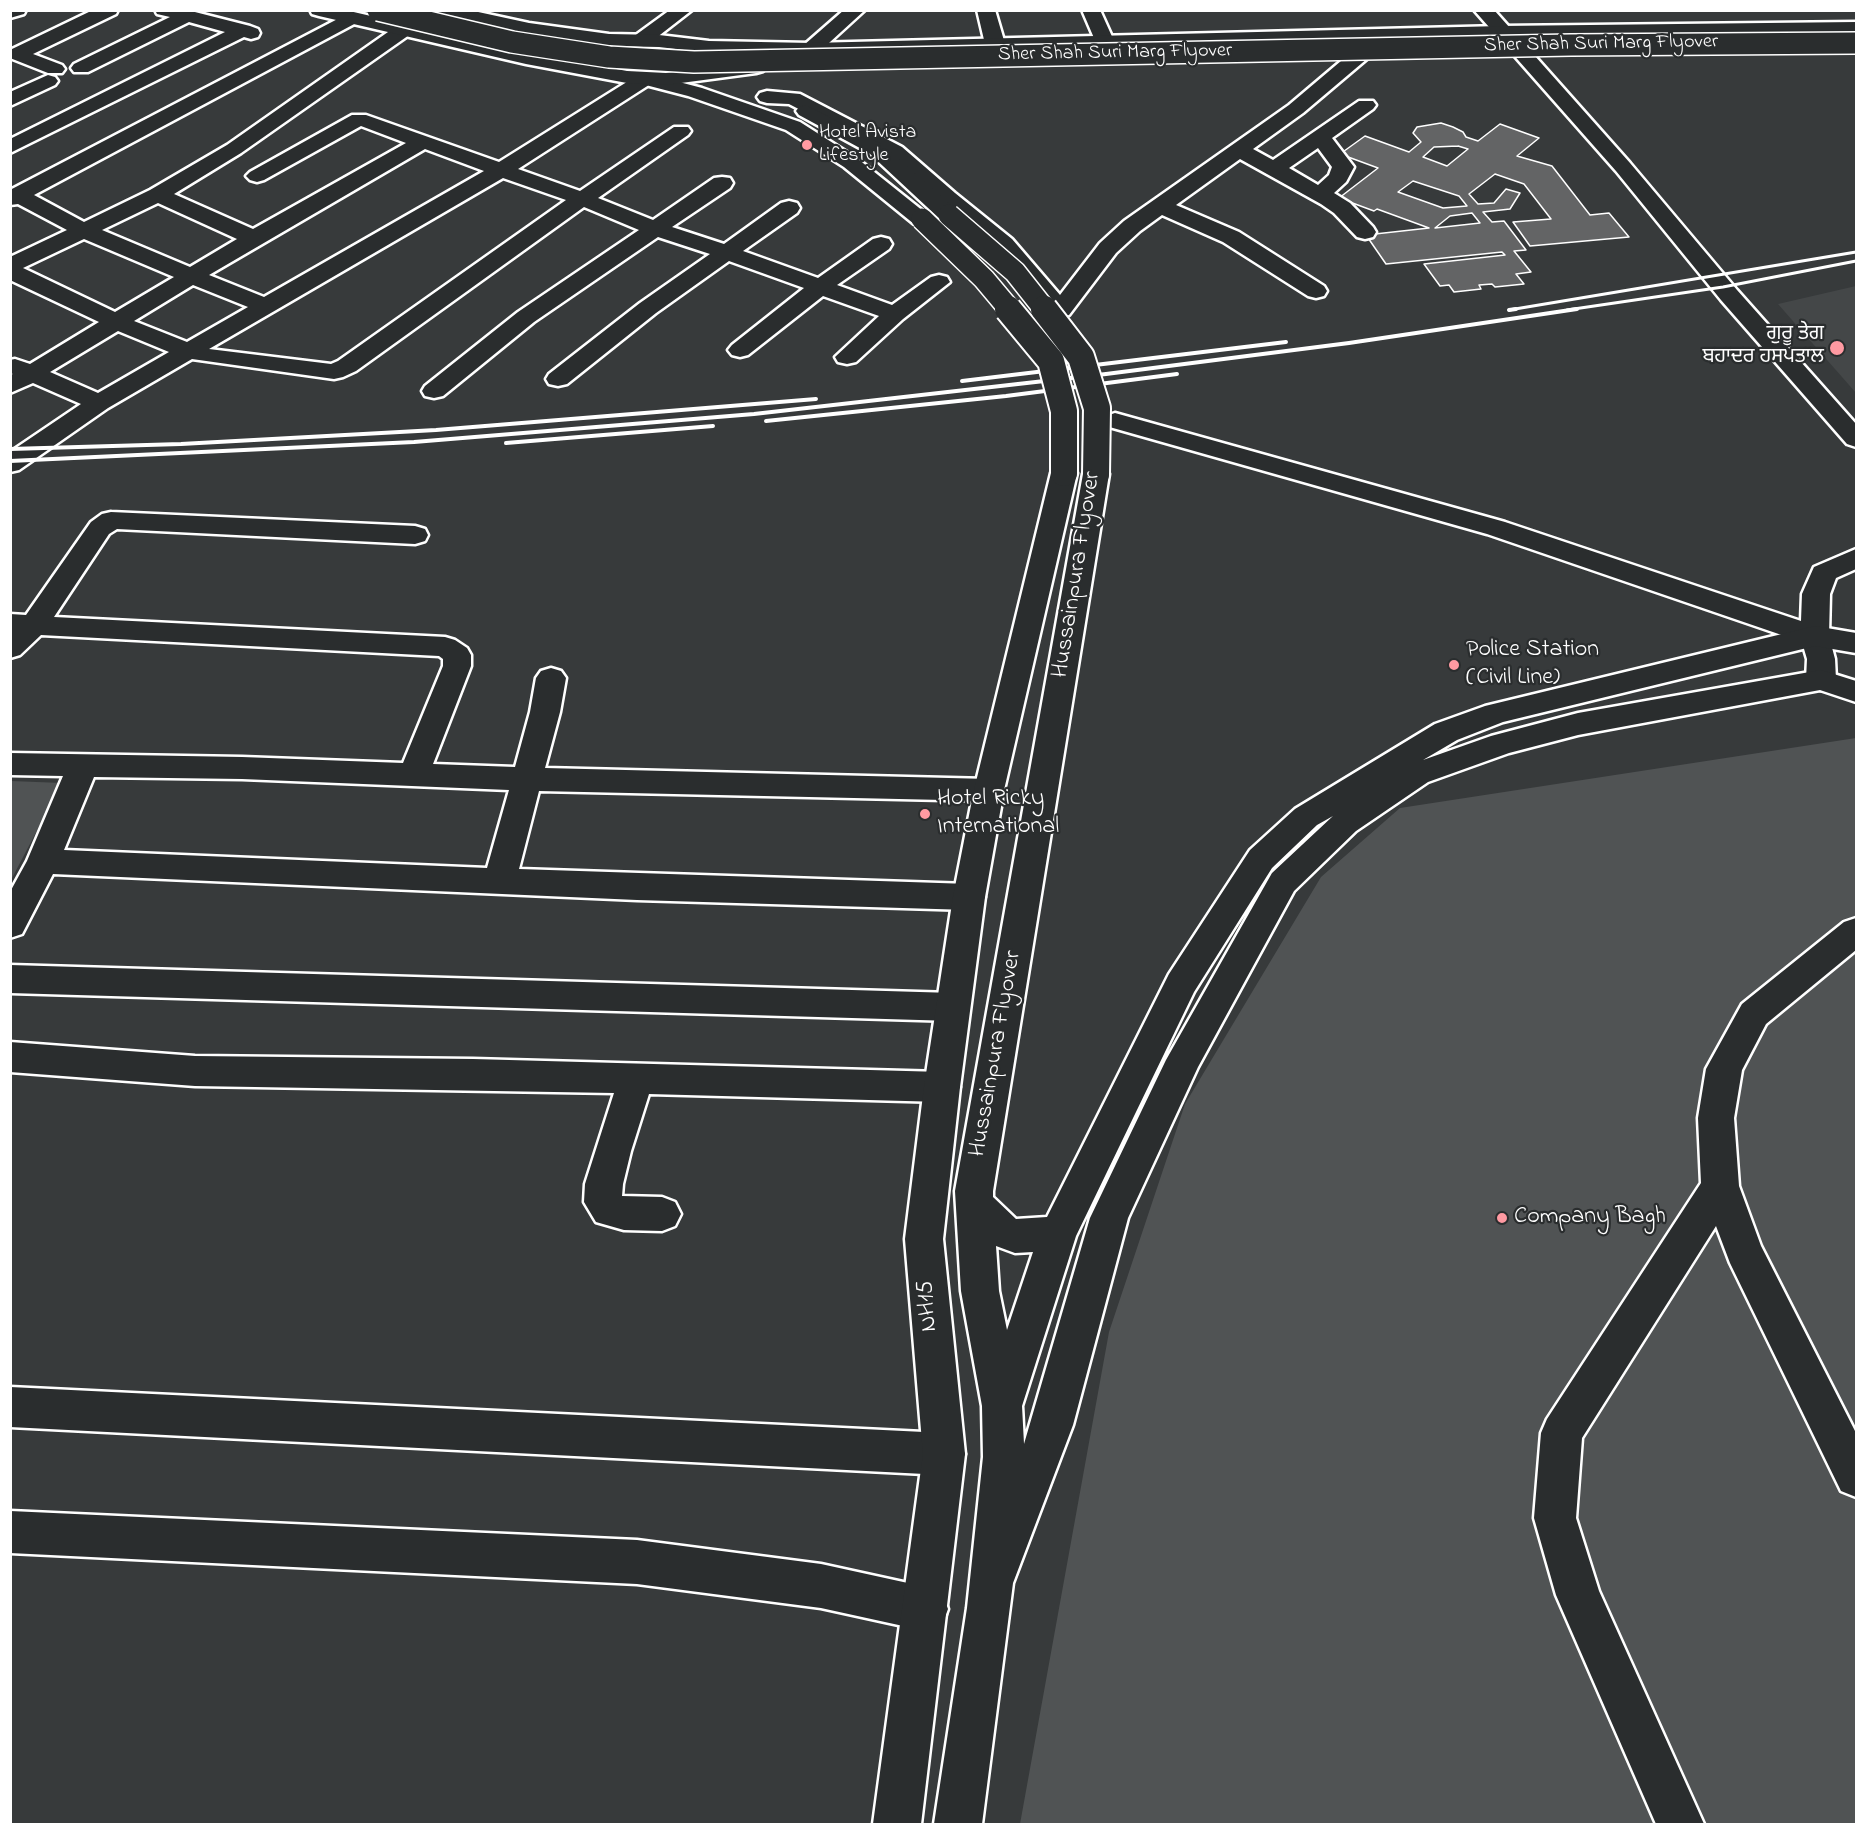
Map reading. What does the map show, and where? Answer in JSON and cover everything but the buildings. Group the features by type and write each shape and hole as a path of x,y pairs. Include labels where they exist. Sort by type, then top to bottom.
{"main road":[{"path":"10,13 17,10"},
{"path":"14,53 109,10"},
{"path":"164,10 243,30 296,47"},
{"path":"319,10 526,58 645,79 666,79 706,65 811,49 1501,32 1857,28"},
{"name":"Sher Shah Suri Marg Flyover","path":"378,10 512,42 609,57 694,62 1571,45 1857,43"},
{"name":"Sher Shah Suri Marg Flyover","path":"416,10 534,38 614,50 696,55 811,55 1542,38 1857,34"},
{"path":"441,10 464,13 529,29 609,40 688,43 722,81 752,91 793,98 895,151 947,198 1004,244 1061,310 1108,248 1132,226 1296,109 1361,54"},
{"path":"640,41 683,10"},
{"path":"811,49 856,10"},
{"path":"986,10 995,44"},
{"path":"1091,10 1104,42"},
{"path":"1483,10 1857,439"},
{"path":"427,35 464,13"},
{"path":"14,53 65,82 187,16"},
{"path":"14,197 351,18"},
{"path":"10,266 158,195 234,148 316,107 405,29"},
{"path":"10,147 243,30"},
{"path":"588,69 577,59 579,52 589,45 609,40"},
{"path":"706,65 786,66 1519,51 1857,50"},
{"path":"80,72 118,93 171,113"},
{"path":"10,99 51,75"},
{"path":"10,464 99,403 501,170 645,79"},
{"name":"Hussainpura Flyover","path":"645,79 695,92 793,126 850,163 922,219 984,279 1051,361 1065,411 1064,473 991,780"},
{"name":"Hussainpura Flyover","path":"752,91 806,111 876,149 1014,272 1081,357 1097,408 1096,474 974,1191 974,1203"},
{"path":"1274,169 1366,105"},
{"path":"316,107 359,119 583,199 655,229 726,252 896,314"},
{"path":"257,176 297,151 359,119"},
{"path":"10,271 117,322 187,351 327,373 341,370 681,131"},
{"path":"1320,194 1339,178 1343,167 1321,137"},
{"path":"17,374 117,322 254,238 423,142"},
{"path":"1239,150 1342,208 1365,232"},
{"path":"434,391 526,317 723,183"},
{"path":"158,195 254,238"},
{"path":"14,197 84,231 265,306"},
{"path":"1160,206 1232,237 1316,291"},
{"path":"558,380 648,308 789,208"},
{"path":"740,350 821,286 881,244"},
{"path":"847,357 896,314 939,282"},
{"path":"17,374 99,403"},
{"path":"1115,421 1496,528 1815,636 1857,643"},
{"path":"10,648 22,625 100,528 111,520 415,535"},
{"path":"1821,680 1821,659 1815,636 1816,594 1819,582 1824,573 1835,566 1857,558"},
{"path":"22,625 445,647 457,655 457,666 414,774"},
{"path":"1002,1406 1058,1234 1181,984 1261,859 1306,816 1446,732 1496,713 1815,636"},
{"path":"500,880 545,712 551,678"},
{"path":"990,1587 1052,1425 1109,1218 1184,1060 1283,882 1345,823 1417,774 1502,744 1578,724 1821,680 1857,692"},
{"path":"10,764 526,779 991,780"},
{"path":"10,925 43,861 83,765"},
{"name":"NH15","path":"897,1824 944,1454 930,1324 924,1239 942,1087 969,897 991,780"},
{"path":"43,861 637,887 969,897"},
{"path":"1857,931 1754,1014 1724,1069 1716,1118 1720,1186 1744,1251 1857,1476"},
{"path":"10,979 953,1007"},
{"path":"10,1057 195,1071 473,1074 942,1087"},
{"path":"636,1080 604,1184 603,1202 609,1210 624,1213 662,1214"},
{"path":"1680,1824 1578,1595 1555,1518 1562,1433 1720,1186"},
{"path":"974,1203 998,1229 1015,1236 1058,1234"},
{"path":"958,1824 990,1587 1004,1457 1002,1406 980,1292 974,1203"},
{"path":"10,1407 944,1454"},
{"path":"10,1532 637,1562 821,1586 926,1609"}],"shaded area":[{"name":"ਗੁਰੂ ਤੇਗ ਬਹਾਦਰ ਹਸਪਤਾਲ","path":"1856,286 1856,393 1778,304"},
{"name":"Company Bagh","path":"1856,738 1856,1824 1020,1824 1109,1332 1185,1104 1321,877 1400,808"},
{"path":"11,781 62,783 11,880"}],"railway":[{"path":"1516,309 1509,310 1856,252"},
{"path":"1567,310 1723,287 1856,261"},
{"path":"10,461 414,442 754,414 1106,374 1349,343 1577,309"},
{"path":"962,381 1286,342"},
{"path":"766,421 1006,396 1177,374"},
{"path":"10,449 181,444 436,430 816,399"},
{"path":"506,443 713,426"}],"place":[{"name":"Hotel Avista Lifestyle","path":"807,145"},
{"name":"ਗੁਰੂ ਤੇਗ ਬਹਾਦਰ ਹਸਪਤਾਲ","path":"1837,348"},
{"name":"Police Station (Civil Line)","path":"1454,665"},
{"name":"Hotel Ricky International","path":"925,814"},
{"name":"Company Bagh","path":"1502,1218"}]}
